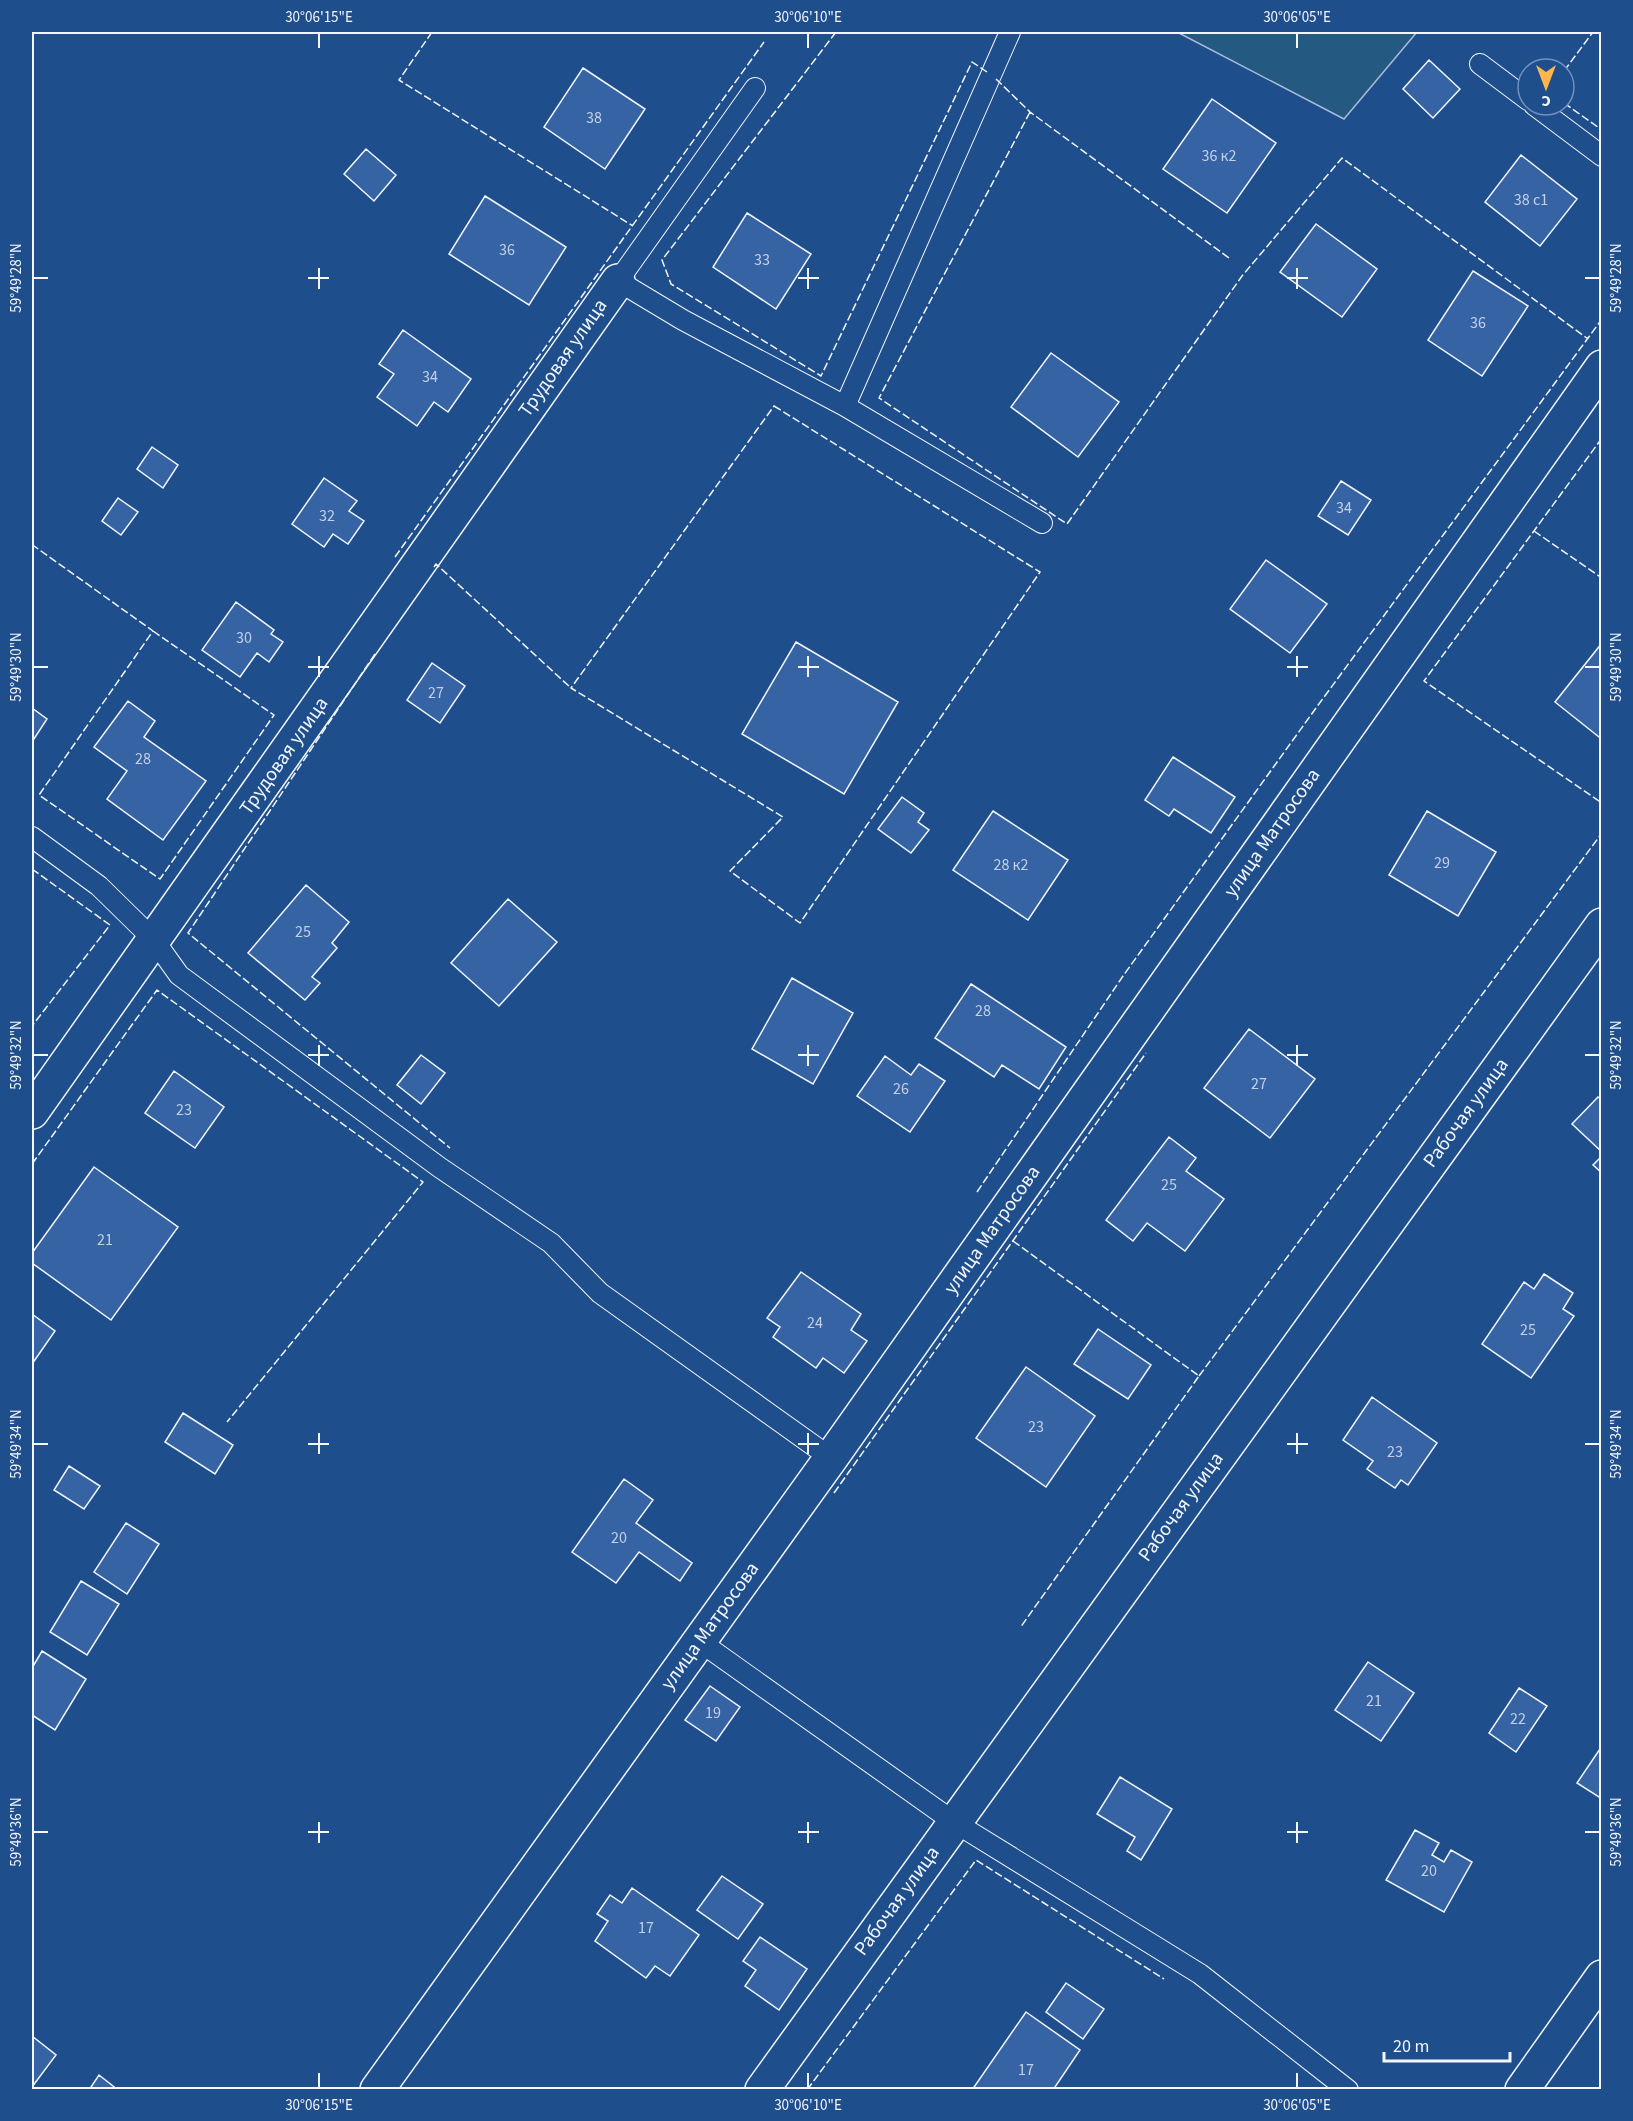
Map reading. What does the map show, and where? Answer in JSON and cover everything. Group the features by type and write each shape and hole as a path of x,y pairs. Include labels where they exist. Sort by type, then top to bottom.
{"street":[{"name":"Трудовая улица","path":"32,1112 618,280"},
{"name":"улица Матросова","path":"377,2090 831,1458 1602,367"},
{"name":"Рабочая улица","path":"762,2090 1602,925"},
{"path":"1522,2090 1602,1977"}],"lane":[{"path":"845,406 1010,32"},
{"path":"1480,64 1516,91"},
{"path":"755,87 618,280 683,320 845,406 1042,523"},
{"path":"1550,117 1602,156"},
{"path":"32,837 99,886 154,940 179,975 439,1167 551,1243 600,1293 831,1458"},
{"path":"699,1641 954,1822 1200,1974 1348,2090"}],"shaded area":[{"path":"1177,32 1417,32 1344,119"}],"building":[{"path":"1429,60 1460,89 1433,118 1403,89"},
{"path":"583,68 645,109 605,169 544,127"},
{"path":"1212,99 1276,143 1227,213 1163,169"},
{"path":"366,149 396,175 374,201 344,174"},
{"path":"1521,155 1577,199 1540,246 1485,202"},
{"path":"485,196 566,247 529,305 449,254"},
{"path":"747,213 811,254 776,309 713,267"},
{"path":"1316,224 1377,269 1342,317 1280,272"},
{"path":"1473,271 1528,306 1482,376 1428,340"},
{"path":"403,330 471,379 448,412 434,402 417,426 377,397 394,374 379,364"},
{"path":"1051,353 1119,402 1078,457 1011,407"},
{"path":"152,447 178,465 163,488 137,469"},
{"path":"324,478 357,501 349,511 364,521 348,544 333,534 324,547 292,524"},
{"path":"1341,481 1371,500 1348,535 1318,516"},
{"path":"118,498 138,512 121,535 102,521"},
{"path":"1266,560 1327,604 1290,653 1230,609"},
{"path":"236,602 274,630 271,634 283,642 269,662 257,653 240,677 202,650"},
{"path":"796,642 898,702 844,794 742,734"},
{"path":"1602,643 1602,733 1599,737 1555,702"},
{"path":"432,663 465,686 440,723 407,700"},
{"path":"128,701 155,721 144,737 206,781 163,840 107,799 127,771 94,747"},
{"path":"32,708 47,719 32,742"},
{"path":"1173,757 1235,797 1211,833 1174,809 1169,816 1145,800"},
{"path":"902,797 924,813 918,822 929,830 911,853 878,829"},
{"path":"993,811 1068,860 1028,920 953,870"},
{"path":"1427,811 1496,852 1458,916 1389,875"},
{"path":"306,885 349,922 332,943 337,948 312,977 320,983 305,1000 248,953"},
{"path":"508,899 557,942 499,1006 451,963"},
{"path":"792,978 853,1013 813,1084 752,1049"},
{"path":"971,984 1066,1047 1039,1089 1002,1065 994,1077 935,1038"},
{"path":"1249,1029 1315,1079 1270,1138 1204,1088"},
{"path":"421,1055 445,1073 421,1104 397,1085"},
{"path":"885,1056 911,1075 919,1064 945,1081 910,1132 857,1096"},
{"path":"174,1071 224,1107 195,1148 145,1113"},
{"path":"1598,1097 1602,1100 1602,1152 1572,1124"},
{"path":"1169,1137 1196,1158 1186,1171 1224,1199 1185,1251 1147,1223 1133,1241 1106,1220"},
{"path":"1602,1156 1602,1173 1593,1165"},
{"path":"94,1167 178,1227 111,1320 32,1263 32,1253"},
{"path":"801,1272 861,1314 851,1330 867,1341 844,1373 823,1358 816,1368 773,1337 780,1327 767,1318"},
{"path":"1544,1274 1573,1293 1563,1309 1574,1316 1531,1378 1482,1344 1524,1282 1534,1289"},
{"path":"32,1314 55,1331 32,1364"},
{"path":"1098,1329 1151,1365 1128,1399 1074,1364"},
{"path":"1026,1367 1095,1416 1046,1487 976,1438"},
{"path":"1372,1397 1437,1443 1408,1485 1401,1480 1395,1488 1367,1469 1373,1461 1343,1440"},
{"path":"183,1413 233,1445 215,1474 165,1442"},
{"path":"69,1466 100,1486 84,1509 54,1490"},
{"path":"624,1479 653,1500 636,1523 692,1563 680,1581 639,1552 616,1583 572,1552"},
{"path":"126,1523 159,1544 127,1594 94,1572"},
{"path":"81,1581 119,1604 87,1655 50,1632"},
{"path":"42,1651 86,1679 55,1730 32,1715 32,1668"},
{"path":"1368,1662 1414,1693 1381,1741 1335,1710"},
{"path":"710,1686 740,1707 716,1741 685,1720"},
{"path":"1519,1688 1547,1706 1516,1752 1489,1733"},
{"path":"1602,1746 1602,1799 1577,1783"},
{"path":"1120,1777 1172,1809 1141,1860 1127,1851 1135,1837 1097,1814"},
{"path":"1415,1830 1439,1843 1432,1855 1444,1862 1451,1850 1472,1862 1444,1912 1386,1880"},
{"path":"722,1876 763,1904 738,1939 697,1910"},
{"path":"632,1888 699,1935 670,1976 655,1966 646,1978 595,1941 608,1921 597,1914 610,1895 622,1903"},
{"path":"760,1937 807,1969 779,2010 745,1986 756,1970 743,1961"},
{"path":"1066,1983 1104,2009 1083,2039 1046,2012"},
{"path":"1026,2012 1080,2050 1053,2090 972,2090"},
{"path":"32,2036 56,2055 32,2087"},
{"path":"99,2075 118,2090 89,2090"}],"fence":[{"path":"432,32 399,80 633,226"},
{"path":"836,32 662,260 671,284 821,376 972,62 987,72"},
{"path":"1574,57 1593,32"},
{"path":"395,557 764,42"},
{"path":"996,79 1030,112 1229,258"},
{"path":"1030,112 879,398 1067,524 1242,276 1342,158 1588,339"},
{"path":"1576,112 1602,130"},
{"path":"977,1192 1123,976 1316,708 1602,319"},
{"path":"774,406 1040,572 800,923 730,871 783,817 571,688 774,406"},
{"path":"1602,438 1424,681 1602,803"},
{"path":"1534,531 1602,578"},
{"path":"32,548 34,546 153,631"},
{"path":"434,567 436,564 571,688"},
{"path":"153,631 274,715 160,879 39,795 153,631"},
{"path":"375,654 188,933 450,1148"},
{"path":"1199,1376 1602,833"},
{"path":"32,869 110,925 32,1026"},
{"path":"32,1164 157,990 423,1182 227,1422"},
{"path":"834,1493 1146,1053"},
{"path":"1013,1241 1199,1376 1020,1628"},
{"path":"807,2090 976,1860 1164,1979"}]}
